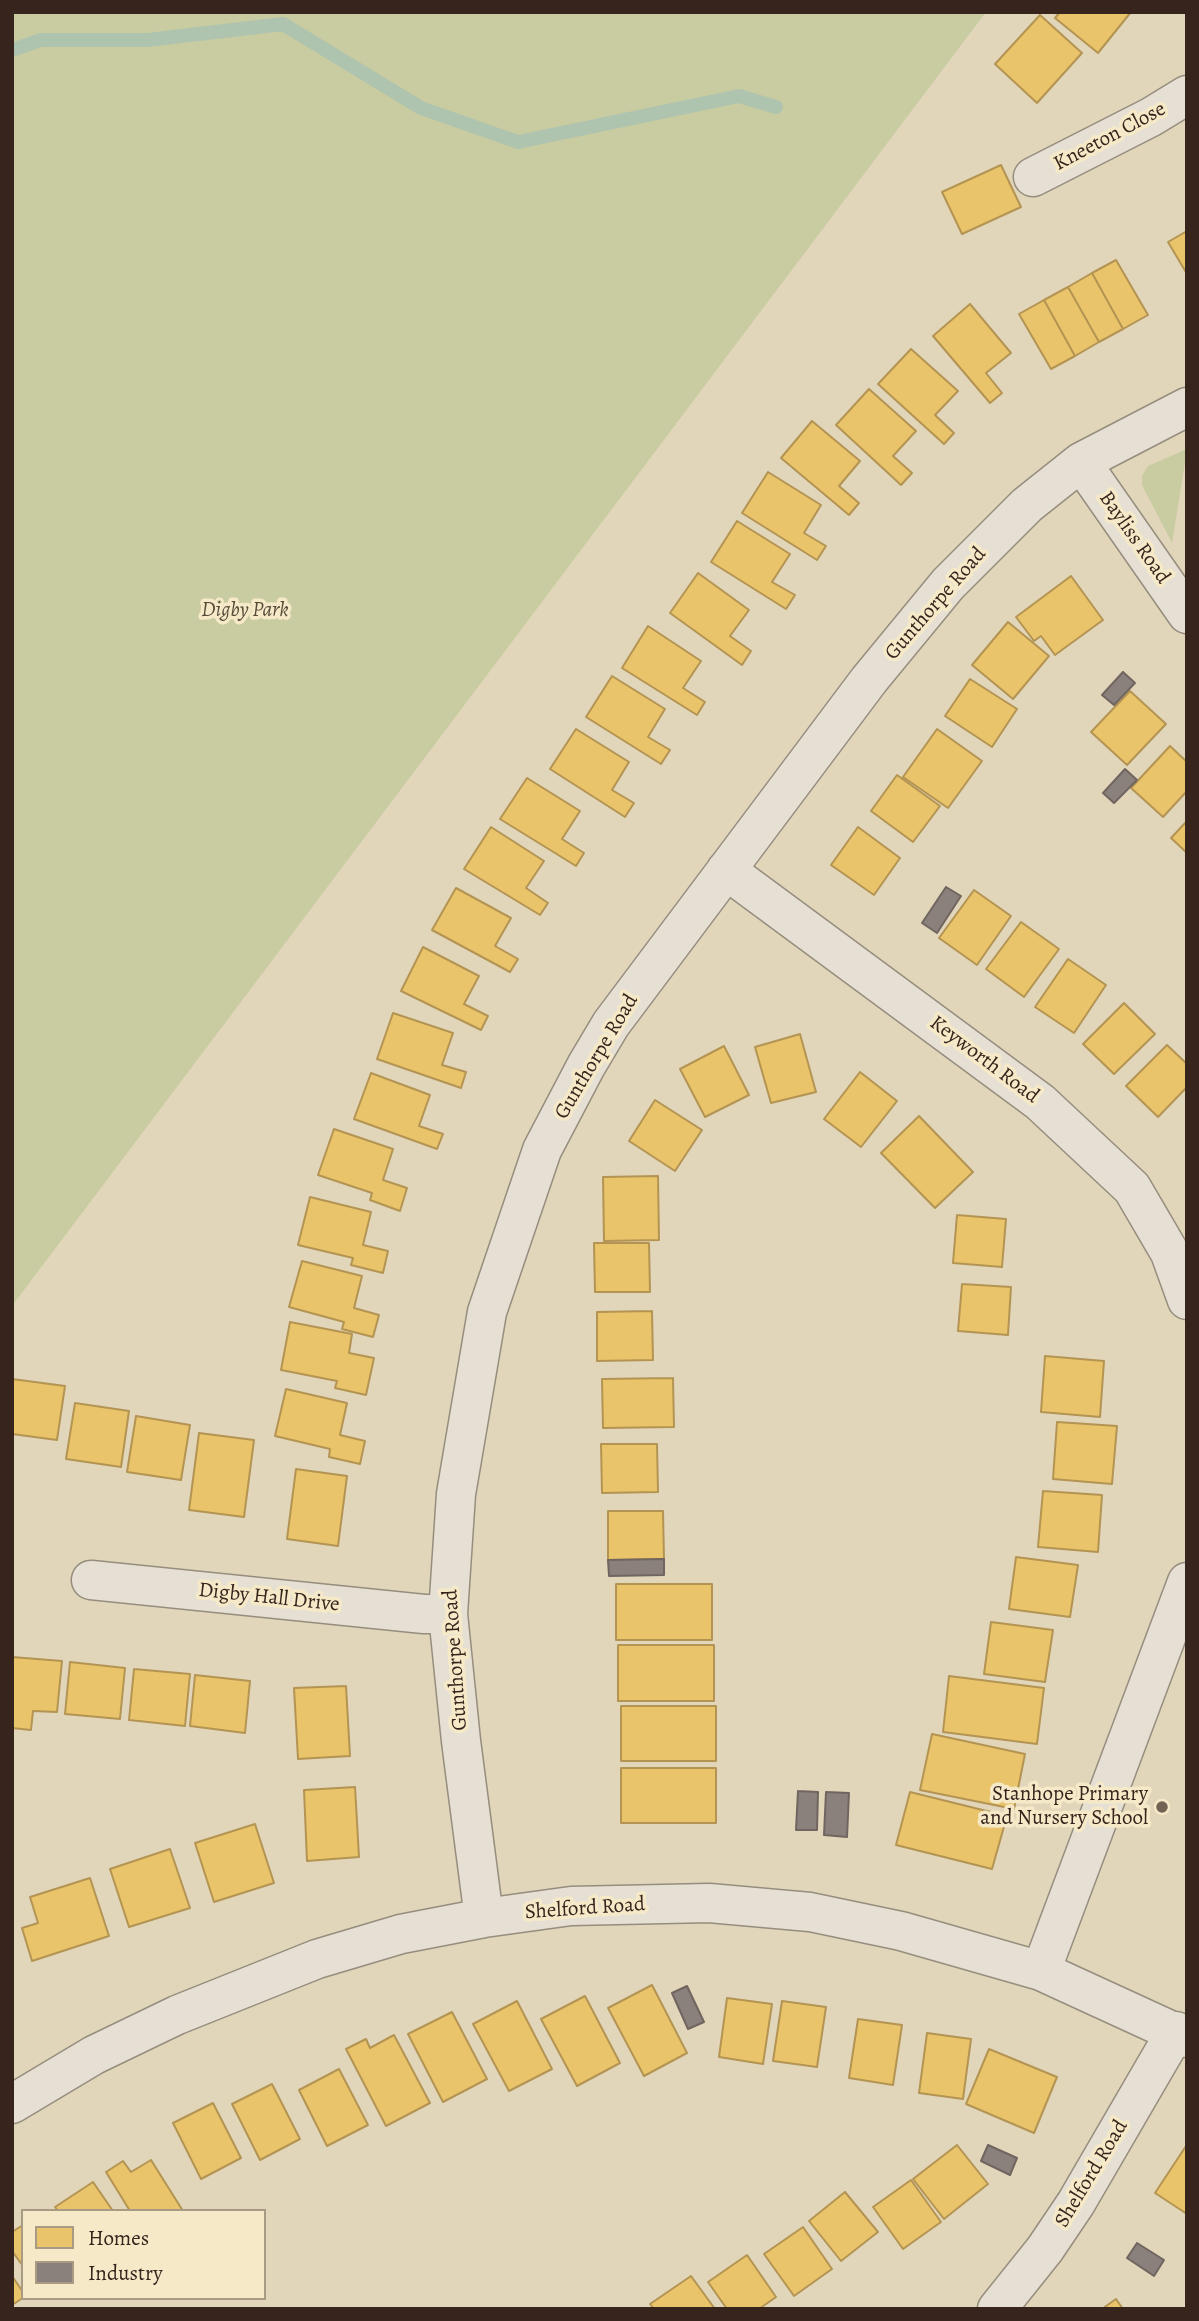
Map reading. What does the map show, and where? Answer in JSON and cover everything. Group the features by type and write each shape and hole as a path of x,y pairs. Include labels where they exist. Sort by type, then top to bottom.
{"street":[{"name":"Kneeton Close","path":"1032,177 1151,117 1187,95"},
{"name":"Gunthorpe Road","path":"484,1918 448,1614 456,1494 488,1312 542,1150 611,1024 869,680 948,584 1027,505 1081,462 1187,407"},
{"name":"Bayliss Road","path":"1081,462 1187,614"},
{"name":"Keyworth Road","path":"726,870 1040,1102 1132,1188 1170,1253 1187,1300"},
{"name":"Digby Hall Drive","path":"91,1580 424,1614 448,1614"},
{"path":"1041,1971 1187,1582"},
{"name":"Shelford Road","path":"12,2104 94,2055 177,2015 317,1959 401,1934 484,1918 571,1906 709,1903 798,1911 901,1931 1041,1971 1181,2034 1076,2203 1045,2249 997,2309"}],"green space":[{"name":"Digby Park","path":"12,12 986,12 12,1306"},
{"path":"1187,449 1172,543 1142,485 1142,476 1148,466"}],"building: Homes":[{"path":"1060,12 1131,12 1098,53 1055,18"},
{"path":"1040,15 1082,53 1037,103 995,64"},
{"path":"1001,165 1021,207 962,234 942,192"},
{"path":"1187,231 1187,274 1168,242"},
{"path":"1116,260 1148,315 1123,329 1092,273"},
{"path":"1092,273 1123,329 1099,342 1068,287"},
{"path":"1068,287 1099,342 1075,356 1044,300"},
{"path":"1044,300 1075,356 1051,369 1019,314"},
{"path":"970,304 1011,353 986,373 1002,393 990,403 933,336"},
{"path":"911,349 958,391 935,415 954,433 944,444 878,384"},
{"path":"869,389 916,431 893,456 912,473 901,485 836,425"},
{"path":"812,421 860,461 839,486 859,503 849,515 781,458"},
{"path":"768,472 821,505 804,533 826,546 817,560 742,513"},
{"path":"737,521 790,554 772,582 795,595 786,609 711,562"},
{"path":"698,573 749,610 730,636 751,651 742,665 670,613"},
{"path":"1071,576 1103,620 1055,655 1041,636 1034,641 1016,617"},
{"path":"1008,622 1049,656 1013,699 972,665"},
{"path":"648,626 701,661 683,688 705,702 697,715 622,668"},
{"path":"612,676 665,709 648,737 670,750 661,764 586,717"},
{"path":"970,679 1017,709 992,747 945,716"},
{"path":"1130,691 1166,724 1127,765 1091,732"},
{"path":"576,729 629,762 612,790 634,803 625,817 550,769"},
{"path":"937,729 982,761 948,808 903,777"},
{"path":"1170,746 1187,762 1187,791 1163,817 1131,788"},
{"path":"897,775 940,806 913,842 871,811"},
{"path":"527,778 580,811 562,839 584,853 576,866 500,819"},
{"path":"1187,821 1187,853 1171,838"},
{"path":"491,827 544,861 526,888 548,903 540,915 464,869"},
{"path":"858,827 900,858 874,895 831,865"},
{"path":"456,888 511,918 495,946 518,959 510,972 432,930"},
{"path":"974,890 1011,916 977,965 939,938"},
{"path":"1021,922 1059,949 1024,997 986,969"},
{"path":"423,947 479,976 464,1004 488,1016 481,1030 401,991"},
{"path":"1068,959 1106,985 1074,1033 1035,1007"},
{"path":"1124,1003 1155,1034 1114,1074 1083,1044"},
{"path":"393,1013 453,1033 442,1065 466,1072 461,1088 377,1059"},
{"path":"800,1034 816,1092 771,1103 755,1047"},
{"path":"1167,1045 1187,1064 1187,1087 1158,1117 1126,1086"},
{"path":"724,1046 749,1095 705,1117 680,1069"},
{"path":"860,1072 897,1101 861,1147 824,1119"},
{"path":"371,1073 430,1095 419,1126 443,1134 437,1149 354,1119"},
{"path":"655,1100 702,1130 675,1171 629,1141"},
{"path":"919,1116 973,1172 935,1208 881,1153"},
{"path":"334,1129 393,1149 383,1180 407,1188 400,1211 370,1200 372,1193 318,1175"},
{"path":"658,1176 659,1240 604,1241 603,1177"},
{"path":"310,1197 371,1212 363,1245 388,1251 383,1273 351,1265 353,1258 298,1245"},
{"path":"957,1215 1006,1219 1002,1267 953,1263"},
{"path":"594,1243 649,1243 650,1292 595,1292"},
{"path":"302,1261 362,1276 354,1308 379,1315 373,1337 342,1329 344,1322 289,1307"},
{"path":"962,1284 1011,1287 1008,1335 958,1331"},
{"path":"652,1311 653,1360 597,1361 597,1312"},
{"path":"290,1322 352,1334 349,1353 374,1358 366,1395 335,1388 337,1381 281,1370"},
{"path":"1045,1356 1104,1361 1100,1417 1041,1412"},
{"path":"673,1378 674,1427 603,1428 602,1379"},
{"path":"12,1379 65,1386 57,1440 12,1434"},
{"path":"286,1389 347,1403 340,1435 365,1441 360,1464 329,1457 330,1449 275,1436"},
{"path":"75,1403 129,1411 121,1467 66,1459"},
{"path":"136,1416 190,1425 181,1480 127,1472"},
{"path":"1057,1422 1117,1426 1112,1484 1053,1479"},
{"path":"199,1433 254,1440 244,1517 189,1510"},
{"path":"601,1444 657,1444 658,1492 602,1493"},
{"path":"296,1469 347,1476 338,1546 287,1539"},
{"path":"1043,1491 1102,1495 1098,1552 1038,1547"},
{"path":"608,1511 663,1511 664,1559 608,1560"},
{"path":"1016,1557 1078,1565 1070,1617 1009,1609"},
{"path":"616,1584 712,1584 712,1640 616,1640"},
{"path":"991,1622 1053,1630 1045,1682 984,1674"},
{"path":"618,1645 714,1645 714,1701 618,1701"},
{"path":"12,1657 62,1661 57,1712 33,1711 31,1730 12,1728"},
{"path":"70,1662 125,1668 120,1719 65,1714"},
{"path":"134,1669 190,1674 185,1726 129,1720"},
{"path":"195,1675 250,1681 245,1733 190,1726"},
{"path":"949,1676 1044,1688 1037,1744 943,1732"},
{"path":"346,1686 350,1756 298,1759 294,1688"},
{"path":"621,1706 716,1706 716,1761 621,1761"},
{"path":"932,1734 1025,1754 1014,1809 920,1790"},
{"path":"621,1768 716,1768 716,1823 621,1823"},
{"path":"355,1787 359,1857 307,1861 304,1790"},
{"path":"910,1792 1007,1816 992,1869 896,1845"},
{"path":"255,1824 274,1883 214,1902 195,1843"},
{"path":"170,1849 190,1908 129,1927 110,1869"},
{"path":"90,1878 109,1936 32,1961 22,1928 38,1923 30,1897"},
{"path":"652,1985 687,2053 644,2076 608,2008"},
{"path":"585,1996 620,2063 577,2086 541,2019"},
{"path":"727,1998 772,2004 763,2064 719,2057"},
{"path":"517,2001 552,2069 509,2091 473,2024"},
{"path":"782,2001 826,2007 817,2067 773,2061"},
{"path":"452,2012 487,2079 443,2102 408,2034"},
{"path":"858,2019 902,2025 893,2085 849,2078"},
{"path":"927,2033 971,2039 963,2099 919,2093"},
{"path":"394,2035 430,2103 386,2126 346,2049 366,2039 370,2048"},
{"path":"989,2049 1057,2077 1034,2133 966,2104"},
{"path":"339,2069 368,2125 327,2146 299,2090"},
{"path":"272,2084 300,2139 260,2160 232,2104"},
{"path":"213,2103 241,2158 201,2179 173,2123"},
{"path":"957,2145 988,2184 944,2219 913,2179"},
{"path":"1187,2147 1187,2214 1155,2193"},
{"path":"151,2160 182,2209 129,2209 106,2172 123,2161 131,2172"},
{"path":"911,2180 941,2222 903,2249 873,2207"},
{"path":"93,2182 112,2209 56,2209 55,2207"},
{"path":"845,2192 878,2232 841,2261 809,2221"},
{"path":"21,2226 21,2263 12,2251 12,2232"},
{"path":"803,2227 832,2269 794,2296 764,2254"},
{"path":"747,2255 776,2297 759,2309 727,2309 708,2282"},
{"path":"12,2276 21,2289 21,2299 12,2305"},
{"path":"691,2276 715,2309 654,2309 650,2304"},
{"path":"1116,2299 1123,2309 1102,2309"}],"building: Industry":[{"path":"1123,672 1135,683 1114,705 1102,695"},
{"path":"1125,769 1137,780 1114,803 1103,793"},
{"path":"946,887 961,896 937,933 922,923"},
{"path":"664,1559 664,1575 609,1576 608,1560"},
{"path":"798,1791 818,1792 817,1830 796,1830"},
{"path":"826,1792 849,1793 847,1837 824,1835"},
{"path":"687,1986 704,2022 688,2029 672,1993"},
{"path":"988,2145 1017,2158 1010,2175 981,2161"},
{"path":"1137,2243 1164,2260 1154,2276 1127,2258"}],"waterway":[{"path":"12,50 41,40 148,40 283,24 421,108 518,142 739,96 776,107"}],"place":[{"name":"Stanhope Primary and Nursery School","path":"1162,1807"}]}
